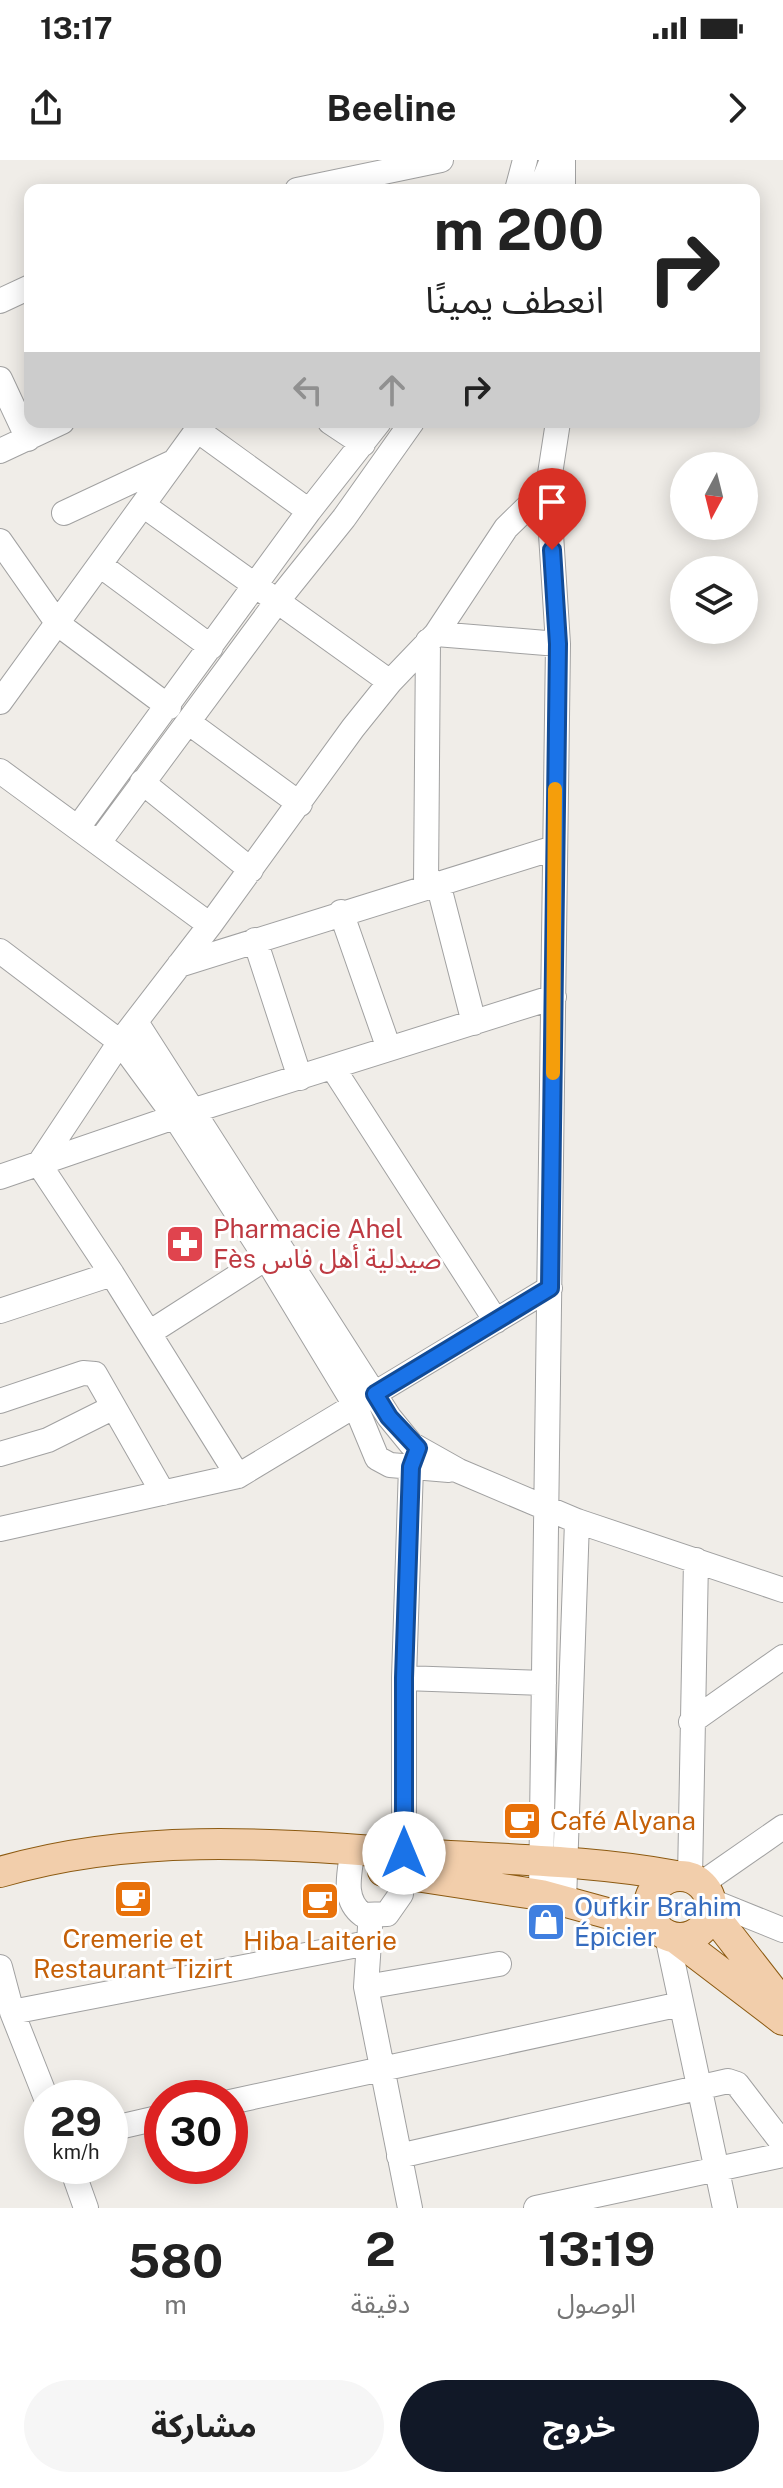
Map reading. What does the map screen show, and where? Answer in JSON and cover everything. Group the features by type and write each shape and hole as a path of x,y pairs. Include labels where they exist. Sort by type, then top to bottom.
{"main road":[{"path":"0,1872 62,1856 158,1845 249,1842 403,1863 553,1860 700,1891 783,2004"},
{"path":"0,1889 107,1869 209,1860 352,1858"},
{"path":"403,1863 552,1898 687,1938 703,1929 700,1891"},
{"path":"700,1891 657,1886 649,1905 666,1933 783,2020"}],"street":[{"path":"371,182 441,160"},
{"path":"519,184 525,160"},
{"path":"542,184 552,160"},
{"path":"563,160 563,184"},
{"path":"0,301 24,290"},
{"path":"0,379 28,439"},
{"path":"0,451 50,428"},
{"path":"0,702 199,428"},
{"path":"203,428 309,511"},
{"path":"339,428 363,444"},
{"path":"79,826 169,707 309,511 375,428"},
{"path":"100,841 279,599 344,518 408,428"},
{"path":"553,1860 544,1683 558,644 548,487 557,428"},
{"path":"64,513 174,462"},
{"path":"39,1164 120,1042 390,682 432,637 506,528 548,487"},
{"path":"143,505 279,599 390,682"},
{"path":"0,541 7,569 58,624 169,707"},
{"path":"100,565 211,647"},
{"path":"432,637 558,644"},
{"path":"432,637 432,884 474,1023"},
{"path":"188,722 300,804"},
{"path":"0,771 100,841 210,925"},
{"path":"142,782 251,870"},
{"path":"179,965 554,848"},
{"path":"341,912 389,1049"},
{"path":"255,940 300,1078"},
{"path":"5,965 120,1042 185,1114"},
{"path":"0,1177 185,1114 554,997"},
{"path":"136,1022 185,1114 365,1399 377,1458 385,1463 415,1458 459,1471 577,1521 783,1590"},
{"path":"333,1068 496,1321"},
{"path":"39,1164 238,1476"},
{"path":"149,1333 274,1252"},
{"path":"0,1311 112,1274"},
{"path":"0,1529 238,1476 550,1288"},
{"path":"0,1401 88,1373 95,1374 163,1493"},
{"path":"352,1858 351,1903 356,1910 371,1917 394,1909 401,1894 403,1863 404,1678 415,1458 389,1417 365,1399"},
{"path":"0,1454 48,1440 114,1407"},
{"path":"552,1898 577,1521"},
{"path":"696,1560 691,1722 700,1891"},
{"path":"691,1722 783,1657"},
{"path":"404,1678 544,1683"},
{"path":"700,1891 783,1827"},
{"path":"700,1891 783,1930"},
{"path":"371,1917 366,1987 410,2208"},
{"path":"666,1933 725,2208"},
{"path":"12,2012 368,1943"},
{"path":"366,1987 499,1964"},
{"path":"0,1967 12,2012 39,2080"},
{"path":"248,2098 681,2004"},
{"path":"399,2156 736,2083 783,2144"},
{"path":"536,2208 783,2155"},
{"path":"77,2184 86,2208"}],"slow traffic":[{"path":"553,1073 555,789"}],"place":[{"name":"Pharmacie Ahel Fès صيدلية أهل فاس","path":"185,1244"},
{"name":"Café Alyana","path":"522,1821"},
{"name":"Cremerie et Restaurant Tizirt","path":"133,1899"},
{"name":"Hiba Laiterie","path":"320,1901"},
{"name":"Oufkir Brahim Épicier","path":"546,1922"}],"route":[{"path":"404,1853 404,1678 411,1467 418,1448 389,1417 375,1394 550,1288 558,644 552,550"}]}
